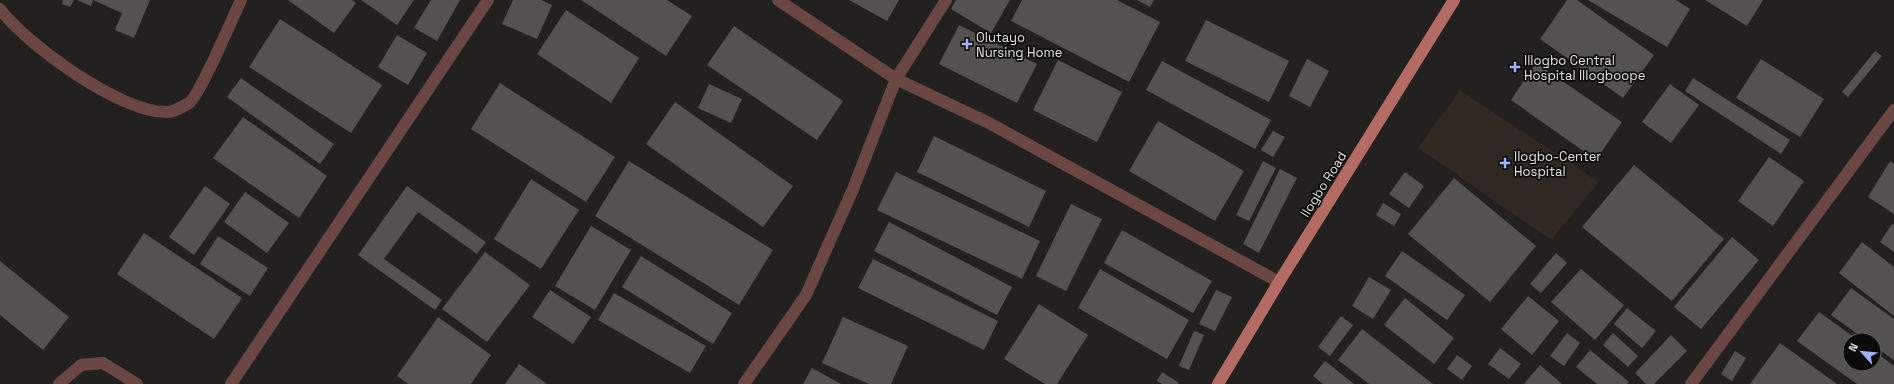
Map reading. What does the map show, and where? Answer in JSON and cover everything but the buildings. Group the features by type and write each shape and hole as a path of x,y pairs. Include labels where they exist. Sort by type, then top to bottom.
{"main road":[{"name":"Ilogbo Road","path":"1218,384 1279,282 1454,0"}],"street":[{"path":"0,9 8,20 46,53 102,91 148,110 168,112 190,102 204,79 241,0"},
{"path":"231,384 488,0"},
{"path":"778,0 896,79 989,123 1279,282"},
{"path":"744,384 806,295 853,189 896,79 946,0"},
{"path":"1691,384 1894,110"},
{"path":"59,384 81,366 103,363 137,384"}],"shaded area":[{"name":"Ilogbo-Center Hospital","path":"1460,90 1599,182 1551,240 1418,148"}],"place":[{"name":"Olutayo Nursing Home","path":"967,44"},
{"name":"Illogbo Central Hospital Illogboope","path":"1515,67"},
{"name":"Ilogbo-Center Hospital","path":"1505,163"}]}
